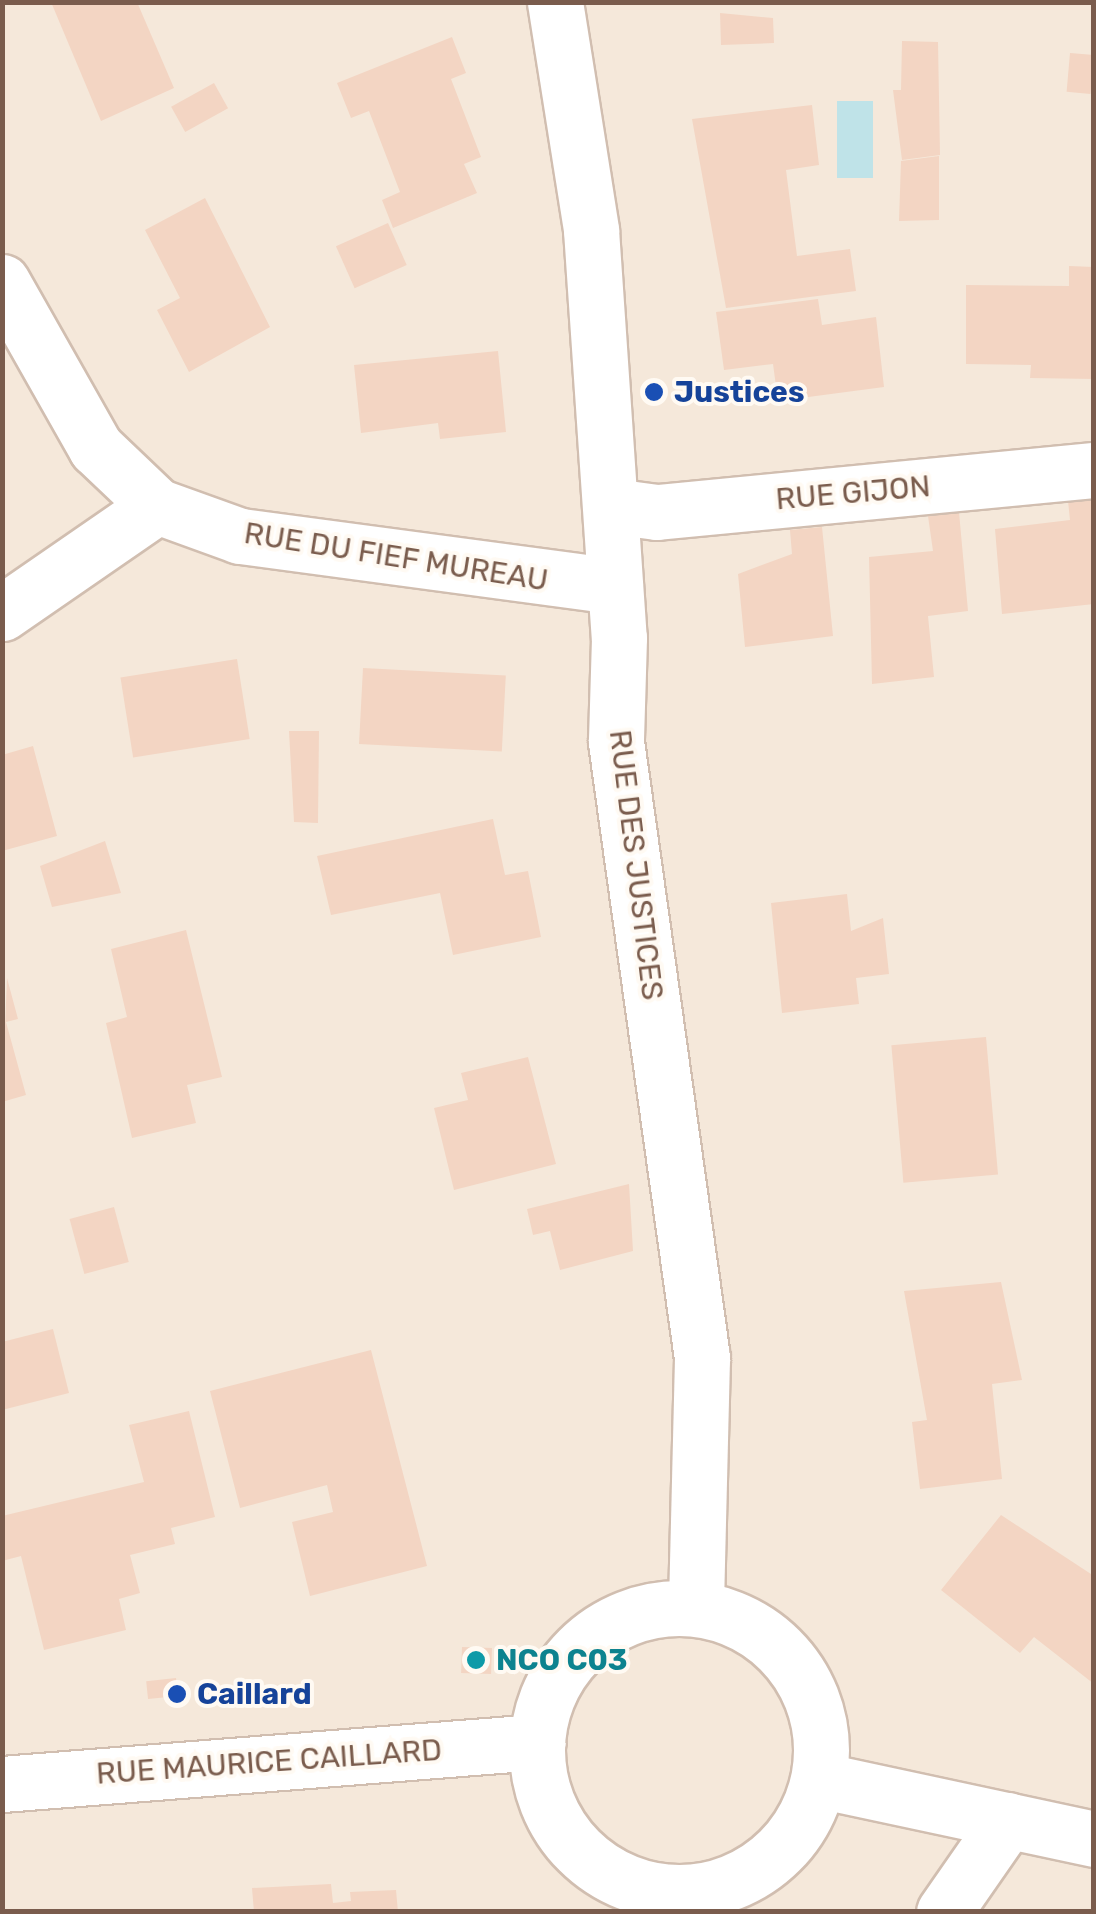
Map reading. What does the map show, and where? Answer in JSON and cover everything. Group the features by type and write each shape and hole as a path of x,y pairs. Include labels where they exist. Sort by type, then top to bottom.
{"street":[{"name":"RUE DES JUSTICES","path":"555,2 575,88 612,506 616,742 702,1358 696,1608"},
{"name":"RUE DU FIEF MUREAU","path":"2,282 96,448 157,506 240,536 614,586"},
{"name":"RUE GIJON","path":"612,506 657,512 1094,470"},
{"path":"2,613 157,506"},
{"path":"696,1608 754,1630 808,1688 821,1732 820,1780 776,1856 695,1892 647,1901 580,1853 540,1782 536,1742 547,1696 570,1657 606,1627 650,1610 696,1608"},
{"name":"RUE MAURICE CAILLARD","path":"2,1784 536,1742"},
{"path":"820,1780 1094,1839"},
{"path":"944,1912 1008,1820"}],"shaded area":[{"path":"3,3 1093,3 1093,1911 3,1911"}],"water":[{"path":"837,101 873,101 873,178 837,178"}],"building":[{"path":"51,2 137,2 174,88 101,121"},
{"path":"720,13 773,18 774,43 721,45"},
{"path":"452,37 466,73 451,79 481,157 464,164 477,193 393,228 382,200 400,192 369,111 351,118 337,83"},
{"path":"902,41 938,42 940,155 902,160 893,90 901,90"},
{"path":"1070,53 1094,55 1091,94 1067,92"},
{"path":"214,83 228,108 185,132 171,107"},
{"path":"812,105 819,165 786,170 797,256 850,249 856,291 726,308 692,119"},
{"path":"939,156 939,220 899,221 901,161"},
{"path":"205,198 270,327 189,372 157,310 180,298 145,230"},
{"path":"388,223 407,265 355,288 336,246"},
{"path":"1069,266 1094,267 1094,379 1030,378 1031,365 966,364 966,285 1069,286"},
{"path":"818,299 822,325 876,317 884,387 778,401 773,364 724,370 716,312"},
{"path":"498,351 506,432 440,439 438,423 361,433 354,365"},
{"path":"1094,499 1094,604 1002,614 995,529 1070,520 1068,501"},
{"path":"959,512 968,611 928,616 934,677 872,684 869,557 933,551 928,516"},
{"path":"822,527 833,636 745,647 738,574 792,554 790,530"},
{"path":"237,659 250,739 133,757 120,677"},
{"path":"363,668 506,675 502,751 359,744"},
{"path":"289,731 319,731 318,823 294,822"},
{"path":"33,746 57,836 2,851 2,755"},
{"path":"493,819 505,875 528,871 541,937 453,955 440,893 331,915 317,856"},
{"path":"105,841 121,893 52,907 40,866"},
{"path":"847,894 851,931 883,918 889,974 856,978 859,1004 782,1013 771,903"},
{"path":"186,930 222,1077 187,1085 196,1123 132,1138 106,1023 127,1017 111,949"},
{"path":"7,978 18,1019 6,1022 26,1095 2,1102"},
{"path":"986,1037 998,1174 903,1183 891,1045"},
{"path":"528,1057 556,1164 454,1190 434,1108 468,1100 461,1073"},
{"path":"629,1184 633,1251 560,1270 550,1231 533,1235 527,1209"},
{"path":"114,1207 129,1262 84,1274 70,1219"},
{"path":"1001,1282 1022,1380 992,1384 1002,1479 920,1489 912,1422 927,1420 904,1291"},
{"path":"53,1329 69,1393 2,1410 2,1342"},
{"path":"371,1350 427,1566 310,1596 292,1522 333,1512 327,1485 240,1508 210,1391"},
{"path":"189,1411 215,1517 171,1528 175,1544 130,1555 140,1593 119,1599 126,1630 44,1650 21,1556 2,1561 2,1516 144,1482 129,1425"},
{"path":"1001,1515 1094,1576 1094,1684 1034,1637 1020,1653 941,1590"},
{"name":"NCO C03","path":"462,1647 492,1648 491,1674 461,1673"},
{"path":"176,1678 178,1696 148,1699 146,1681"},
{"path":"331,1884 333,1903 351,1901 350,1892 396,1890 398,1912 254,1912 252,1888"}],"place":[{"name":"Justices","path":"654,392"},
{"name":"NCO C03","path":"476,1660"},
{"name":"Caillard","path":"177,1694"}]}
